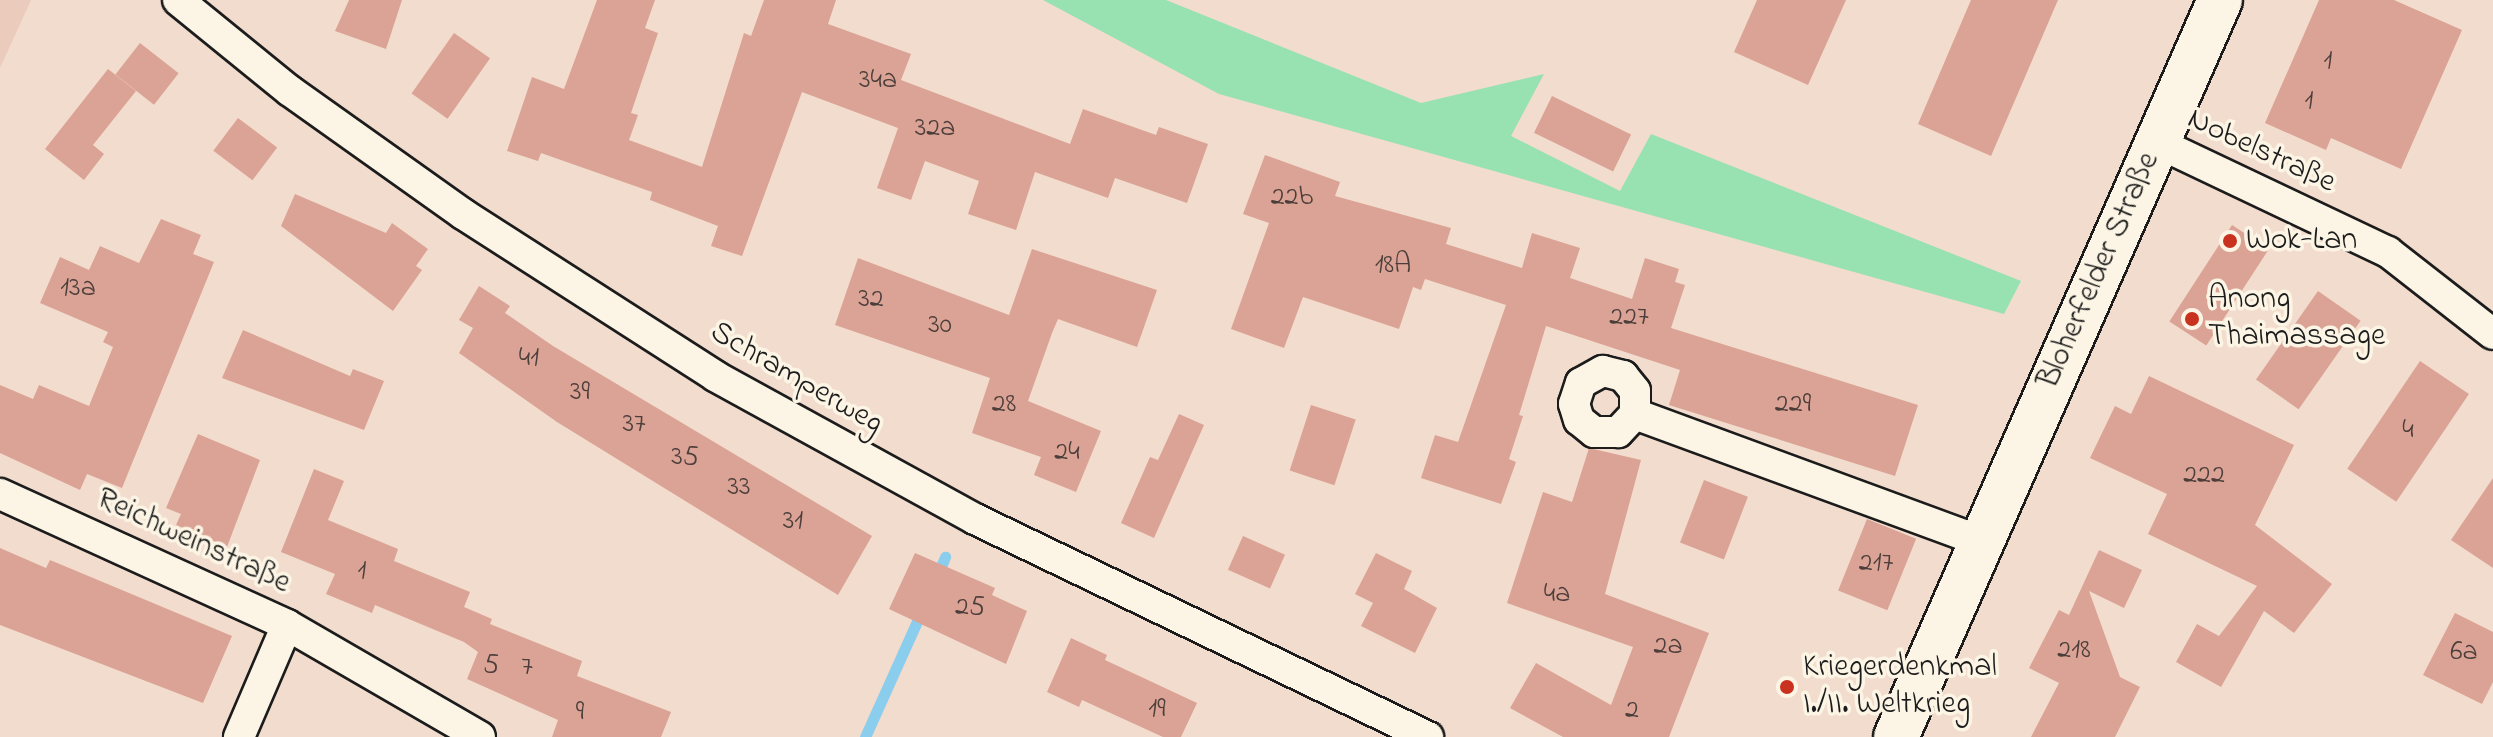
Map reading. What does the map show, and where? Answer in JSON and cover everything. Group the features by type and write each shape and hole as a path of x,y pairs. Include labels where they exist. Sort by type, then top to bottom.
{"street":[{"name":"Schramperweg","path":"178,0 290,91 463,214 715,376 984,523 1428,737"},
{"name":"Bloherfelder Straße","path":"1896,737 2220,0"},
{"name":"Nobelstraße","path":"2156,142 2388,252 2493,334"},
{"path":"1635,414 1983,542"},
{"name":"Reichweinstraße","path":"0,494 287,625 239,737"},
{"path":"287,625 480,737"}],"shaded area":[{"path":"0,0 31,0 0,68"}],"green space":[{"path":"1043,0 1166,0 1421,103 1544,74 1511,136 1620,191 1651,134 2021,281 2004,314 1219,94"}],"building":[{"path":"349,0 402,0 386,49 335,31"},
{"path":"597,0 655,0 645,28 658,33 631,113 638,115 629,140 702,167 744,33 751,36 764,0 836,0 828,24 911,54 901,80 1070,144 1083,109 1156,135 1159,127 1208,144 1187,203 1115,178 1108,198 1035,172 1016,230 968,214 979,181 925,161 911,200 877,188 898,128 802,92 742,256 711,246 718,226 650,200 652,192 541,153 538,161 507,151 532,77 564,89"},
{"path":"1757,0 1846,0 1808,85 1734,52"},
{"path":"1971,0 2058,0 1991,156 1918,124"},
{"path":"2319,0 2394,0 2462,30 2401,169 2331,138 2326,150 2265,123"},
{"path":"454,33 490,58 448,119 412,94"},
{"path":"140,43 179,73 154,105 115,75"},
{"path":"108,69 136,91 93,145 104,154 84,180 45,149"},
{"path":"1552,96 1631,135 1613,171 1534,133"},
{"path":"238,118 277,147 252,180 213,151"},
{"path":"1265,155 1340,182 1335,196 1451,228 1446,244 1522,268 1532,233 1580,248 1570,278 1632,299 1645,258 1679,269 1675,282 1685,285 1671,328 1918,405 1895,476 1669,405 1680,370 1546,326 1519,415 1523,416 1509,459 1516,462 1501,504 1421,478 1435,435 1458,442 1506,305 1425,279 1421,290 1413,287 1399,329 1303,297 1284,348 1231,329 1269,223 1243,214"},
{"path":"295,194 386,233 392,223 428,249 416,266 422,270 393,311 281,226"},
{"path":"161,219 201,235 193,254 214,262 122,488 87,474 80,490 0,453 0,385 33,399 39,385 89,406 113,347 103,342 108,332 40,303 60,257 89,270 100,246 139,263"},
{"path":"2232,225 2269,249 2206,345 2169,321"},
{"path":"1032,249 1157,290 1137,347 1058,319 1052,333 1028,401 1101,431 1076,492 1034,475 1041,457 972,433 990,378 835,325 858,258 1009,315"},
{"path":"479,286 510,306 505,313 553,346 872,536 838,595 557,422 459,353 473,328 459,320"},
{"path":"2318,291 2361,321 2299,409 2256,379"},
{"path":"243,330 350,376 353,369 384,381 364,430 222,378"},
{"path":"2420,361 2469,394 2396,502 2347,469"},
{"path":"2149,376 2294,445 2255,525 2332,584 2294,633 2264,611 2221,687 2176,662 2197,624 2219,636 2257,586 2148,534 2167,494 2090,458 2115,406 2131,414"},
{"path":"1311,405 1356,420 1334,485 1290,471"},
{"path":"1179,414 1204,425 1154,538 1121,523 1150,457 1158,460"},
{"path":"198,434 260,460 227,547 176,525 181,514 166,508"},
{"path":"1589,448 1641,460 1605,594 1709,633 1669,737 1563,737 1510,708 1536,663 1611,705 1633,647 1507,603 1543,492 1572,502"},
{"path":"314,469 344,481 328,520 398,549 394,561 470,592 464,607 492,619 490,624 582,661 577,676 671,712 661,737 552,737 558,720 467,679 478,652 464,642 375,605 372,613 326,594 335,574 281,552"},
{"path":"2493,478 2493,568 2451,540"},
{"path":"1704,480 1748,497 1724,559 1680,543"},
{"path":"1867,519 1916,539 1887,610 1838,590"},
{"path":"1243,536 1285,555 1270,589 1228,570"},
{"path":"0,548 46,568 50,560 232,636 203,703 0,625"},
{"path":"2099,550 2142,570 2124,608 2089,591 2120,677 2140,687 2115,737 2031,737 2059,683 2029,668 2059,610 2069,615"},
{"path":"915,553 995,588 992,595 1027,611 1006,664 889,609"},
{"path":"1376,553 1412,571 1404,589 1437,608 1415,653 1361,626 1373,603 1355,594"},
{"path":"2455,613 2493,632 2493,682 2482,704 2423,675"},
{"path":"1071,638 1107,655 1105,660 1197,703 1181,737 1163,737 1082,700 1079,707 1047,692"}],"waterway":[{"path":"937,576 945,557"},
{"path":"865,737 922,610"}],"place":[{"name":"Wok-Lan","path":"2230,241"},
{"name":"Anong Thaimassage","path":"2192,319"},
{"name":"Kriegerdenkmal I./II. Weltkrieg","path":"1787,687"}]}
